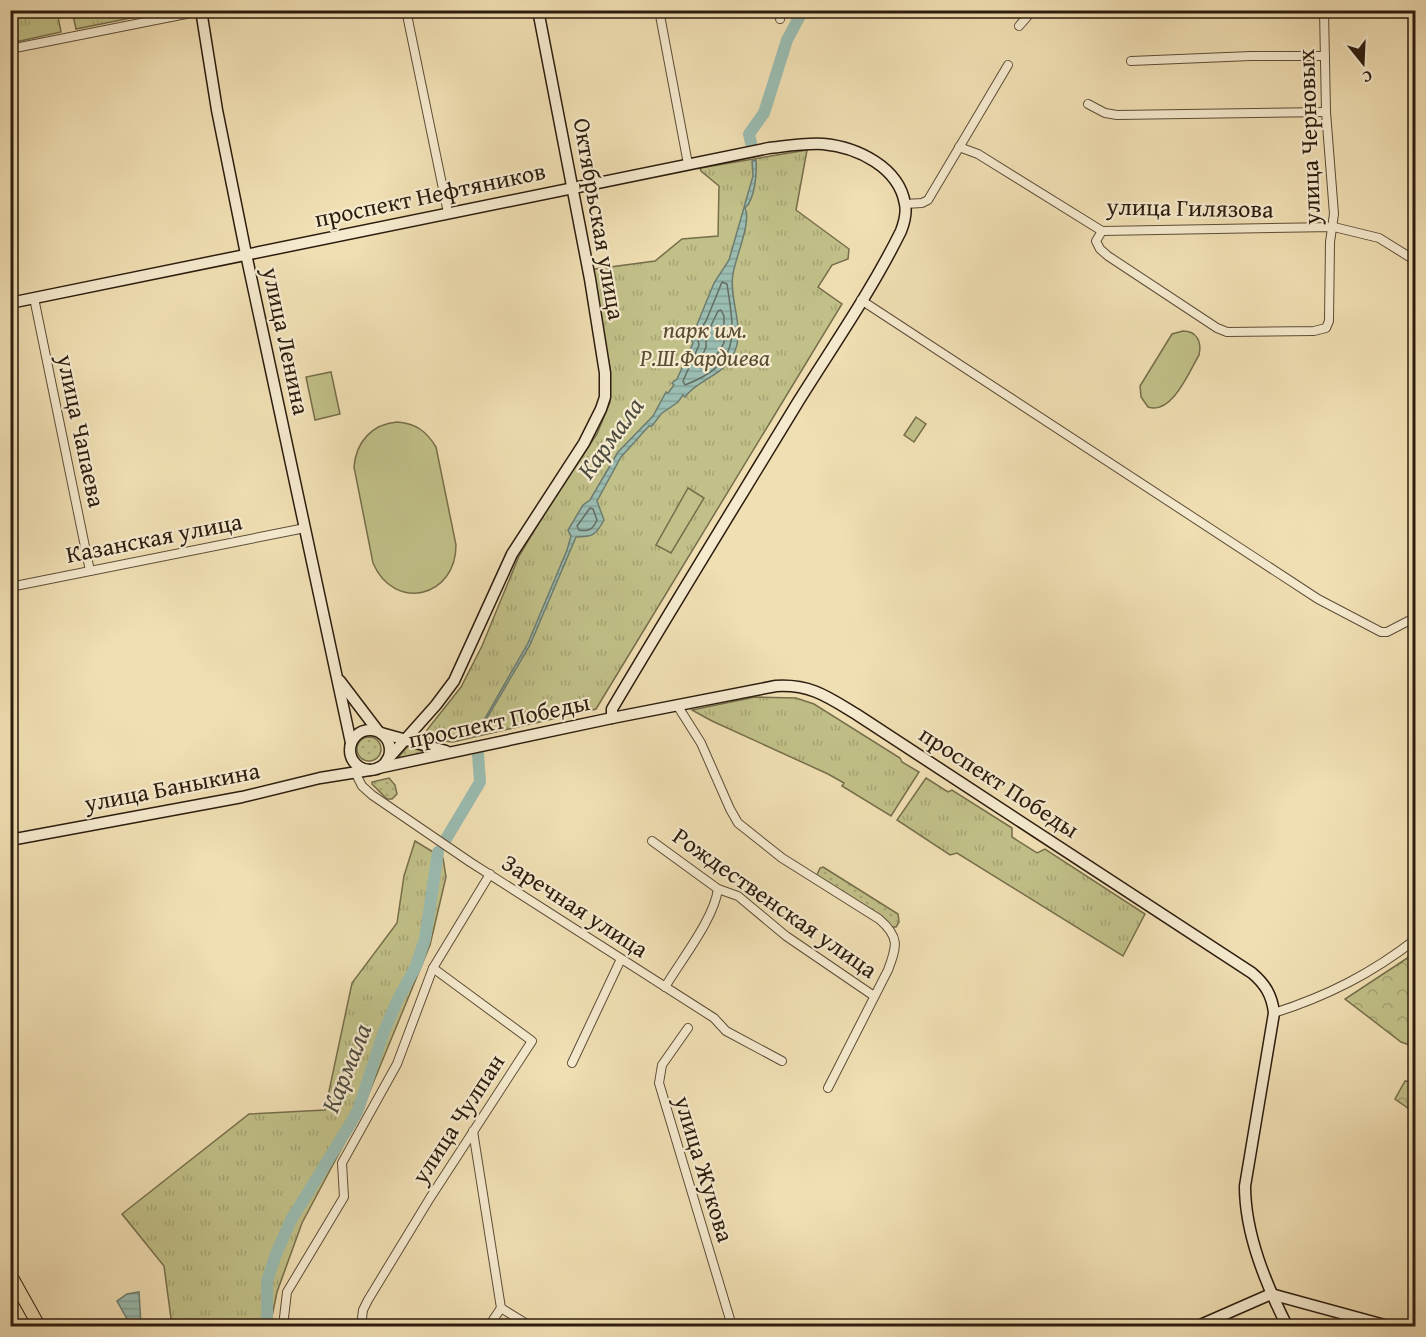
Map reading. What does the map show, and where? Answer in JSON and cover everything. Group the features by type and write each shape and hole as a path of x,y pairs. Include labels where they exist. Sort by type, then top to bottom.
{"main road":[{"name":"Октябрьская улица","path":"387,760 454,681 513,554 584,443 602,409 605,373 590,279 538,10"},
{"name":"улица Ленина","path":"201,11 217,110 246,254 351,743"},
{"name":"проспект Нефтяников","path":"10,303 769,148 822,144 844,148 866,156 879,164 897,182 905,204"},
{"path":"612,718 612,709 901,231 905,204"},
{"path":"338,678 380,732 387,740 390,747 387,760 374,769 361,768 352,760 350,752 355,736 362,731 380,732 450,752"},
{"name":"проспект Победы","path":"355,772 776,686 807,688 822,694 876,727 1252,973 1268,991 1274,1013"},
{"path":"340,774 352,760"},
{"name":"улица Баныкина","path":"10,840 242,797 355,772"},
{"path":"1274,1013 1245,1186 1247,1217 1270,1293 1287,1326"},
{"path":"10,1274 39,1326"},
{"path":"1198,1326 1270,1293 1388,1326"}],"street":[{"path":"406,10 448,213"},
{"path":"659,10 688,164"},
{"path":"1019,26 1033,10"},
{"name":"улица Черновых","path":"1102,231 1096,241 1100,249 1108,256 1217,328 1227,332 1326,328 1329,321 1330,242 1334,227 1326,112 1324,10"},
{"path":"10,49 201,11"},
{"path":"1131,61 1251,56 1325,56"},
{"path":"905,204 922,203 928,200 1008,65"},
{"path":"1088,104 1105,113 1117,115 1326,112"},
{"name":"улица Гилязова","path":"959,147 978,154 1102,231 1334,227 1379,238 1416,261"},
{"name":"улица Чапаева","path":"34,298 90,571"},
{"path":"861,300 1318,599 1384,632 1416,617"},
{"name":"Казанская улица","path":"10,587 305,528"},
{"path":"677,705 701,743 738,823 782,858 879,919 891,929 895,938 896,946 888,970 828,1088"},
{"name":"Заречная улица","path":"355,772 362,786 372,795 439,841 714,1018 726,1031 782,1061"},
{"name":"Рождественская улица","path":"652,841 718,889 738,896 786,936 874,996"},
{"path":"282,1326 287,1292 344,1197 342,1163 397,1064 433,968 490,874"},
{"path":"665,987 707,919 716,900 718,889"},
{"path":"1274,1013 1330,993 1374,969 1416,939"},
{"path":"572,1063 621,959"},
{"name":"улица Чулпан","path":"361,1326 363,1311 368,1300 532,1041 433,968"},
{"name":"улица Жукова","path":"688,1028 662,1065 658,1083 732,1326"},
{"path":"473,1131 501,1308 489,1326"},
{"path":"501,1308 530,1326"}],"green space":[{"path":"10,11 57,11 61,32 11,43"},
{"path":"72,11 134,11 136,17 76,29"},
{"name":"парк им. Р.Ш.Фардиева","path":"807,150 796,210 849,249 848,259 832,265 818,287 842,304 596,709 453,742 432,740 427,737 427,730 461,687 482,646 519,556 597,434 610,402 610,368 588,270 655,261 682,239 718,236 719,186 700,168"},
{"path":"1183,331 1192,333 1197,338 1200,346 1199,355 1172,399 1157,408 1148,407 1141,397 1140,386 1172,334"},
{"path":"331,372 340,414 315,420 306,377"},
{"path":"916,417 926,424 914,442 904,435"},
{"path":"397,422 410,424 420,429 436,447 456,545 453,563 446,577 435,587 422,592 408,593 395,588 383,578 373,563 354,467 358,450 367,436 380,426"},
{"path":"688,488 704,498 671,553 656,545"},
{"path":"755,697 796,698 814,704 919,772 891,816 842,786 844,783 828,774 692,710"},
{"path":"369,737 377,741 381,749 377,757 369,761 361,757 357,749 361,741"},
{"path":"408,746 427,753 397,759"},
{"path":"389,778 395,785 397,794 392,799 387,799 372,784 372,782"},
{"path":"926,778 948,792 952,790 1012,828 1012,837 1037,853 1045,849 1145,914 1123,956 957,853 950,855 897,820"},
{"path":"415,841 443,858 446,877 430,945 362,1110 302,1223 277,1292 270,1326 172,1326 164,1266 122,1214 249,1114 325,1110 352,983 397,923 404,876"},
{"path":"823,867 898,914 899,922 896,927 891,927 816,877 820,868"},
{"path":"1415,953 1415,1047 1401,1042 1345,999"},
{"path":"1405,1081 1415,1082 1415,1113 1395,1099"}],"water":[{"path":"756,160 755,186 745,208 747,214 745,231 733,274 732,284 738,335 733,355 723,368 696,386 685,397 683,395 678,402 661,414 621,457 597,501 604,520 593,534 576,537 530,645 475,736 528,643 567,550 571,536 568,530 583,505 590,500 618,452 653,416 666,392 668,393 674,385 672,383 677,379 693,343 687,331 696,327 714,283 729,260 753,176 752,161"},
{"path":"139,1292 141,1326 131,1326 117,1301 127,1294"}],"waterway":[{"name":"Кармала","path":"751,143 749,134 764,113 787,40 803,10"},
{"name":"Кармала","path":"446,839 480,782 478,754"},
{"name":"Кармала","path":"267,1326 267,1281 276,1254 291,1220 358,1110 383,1034 397,1001 416,966 425,939 438,852"}]}
